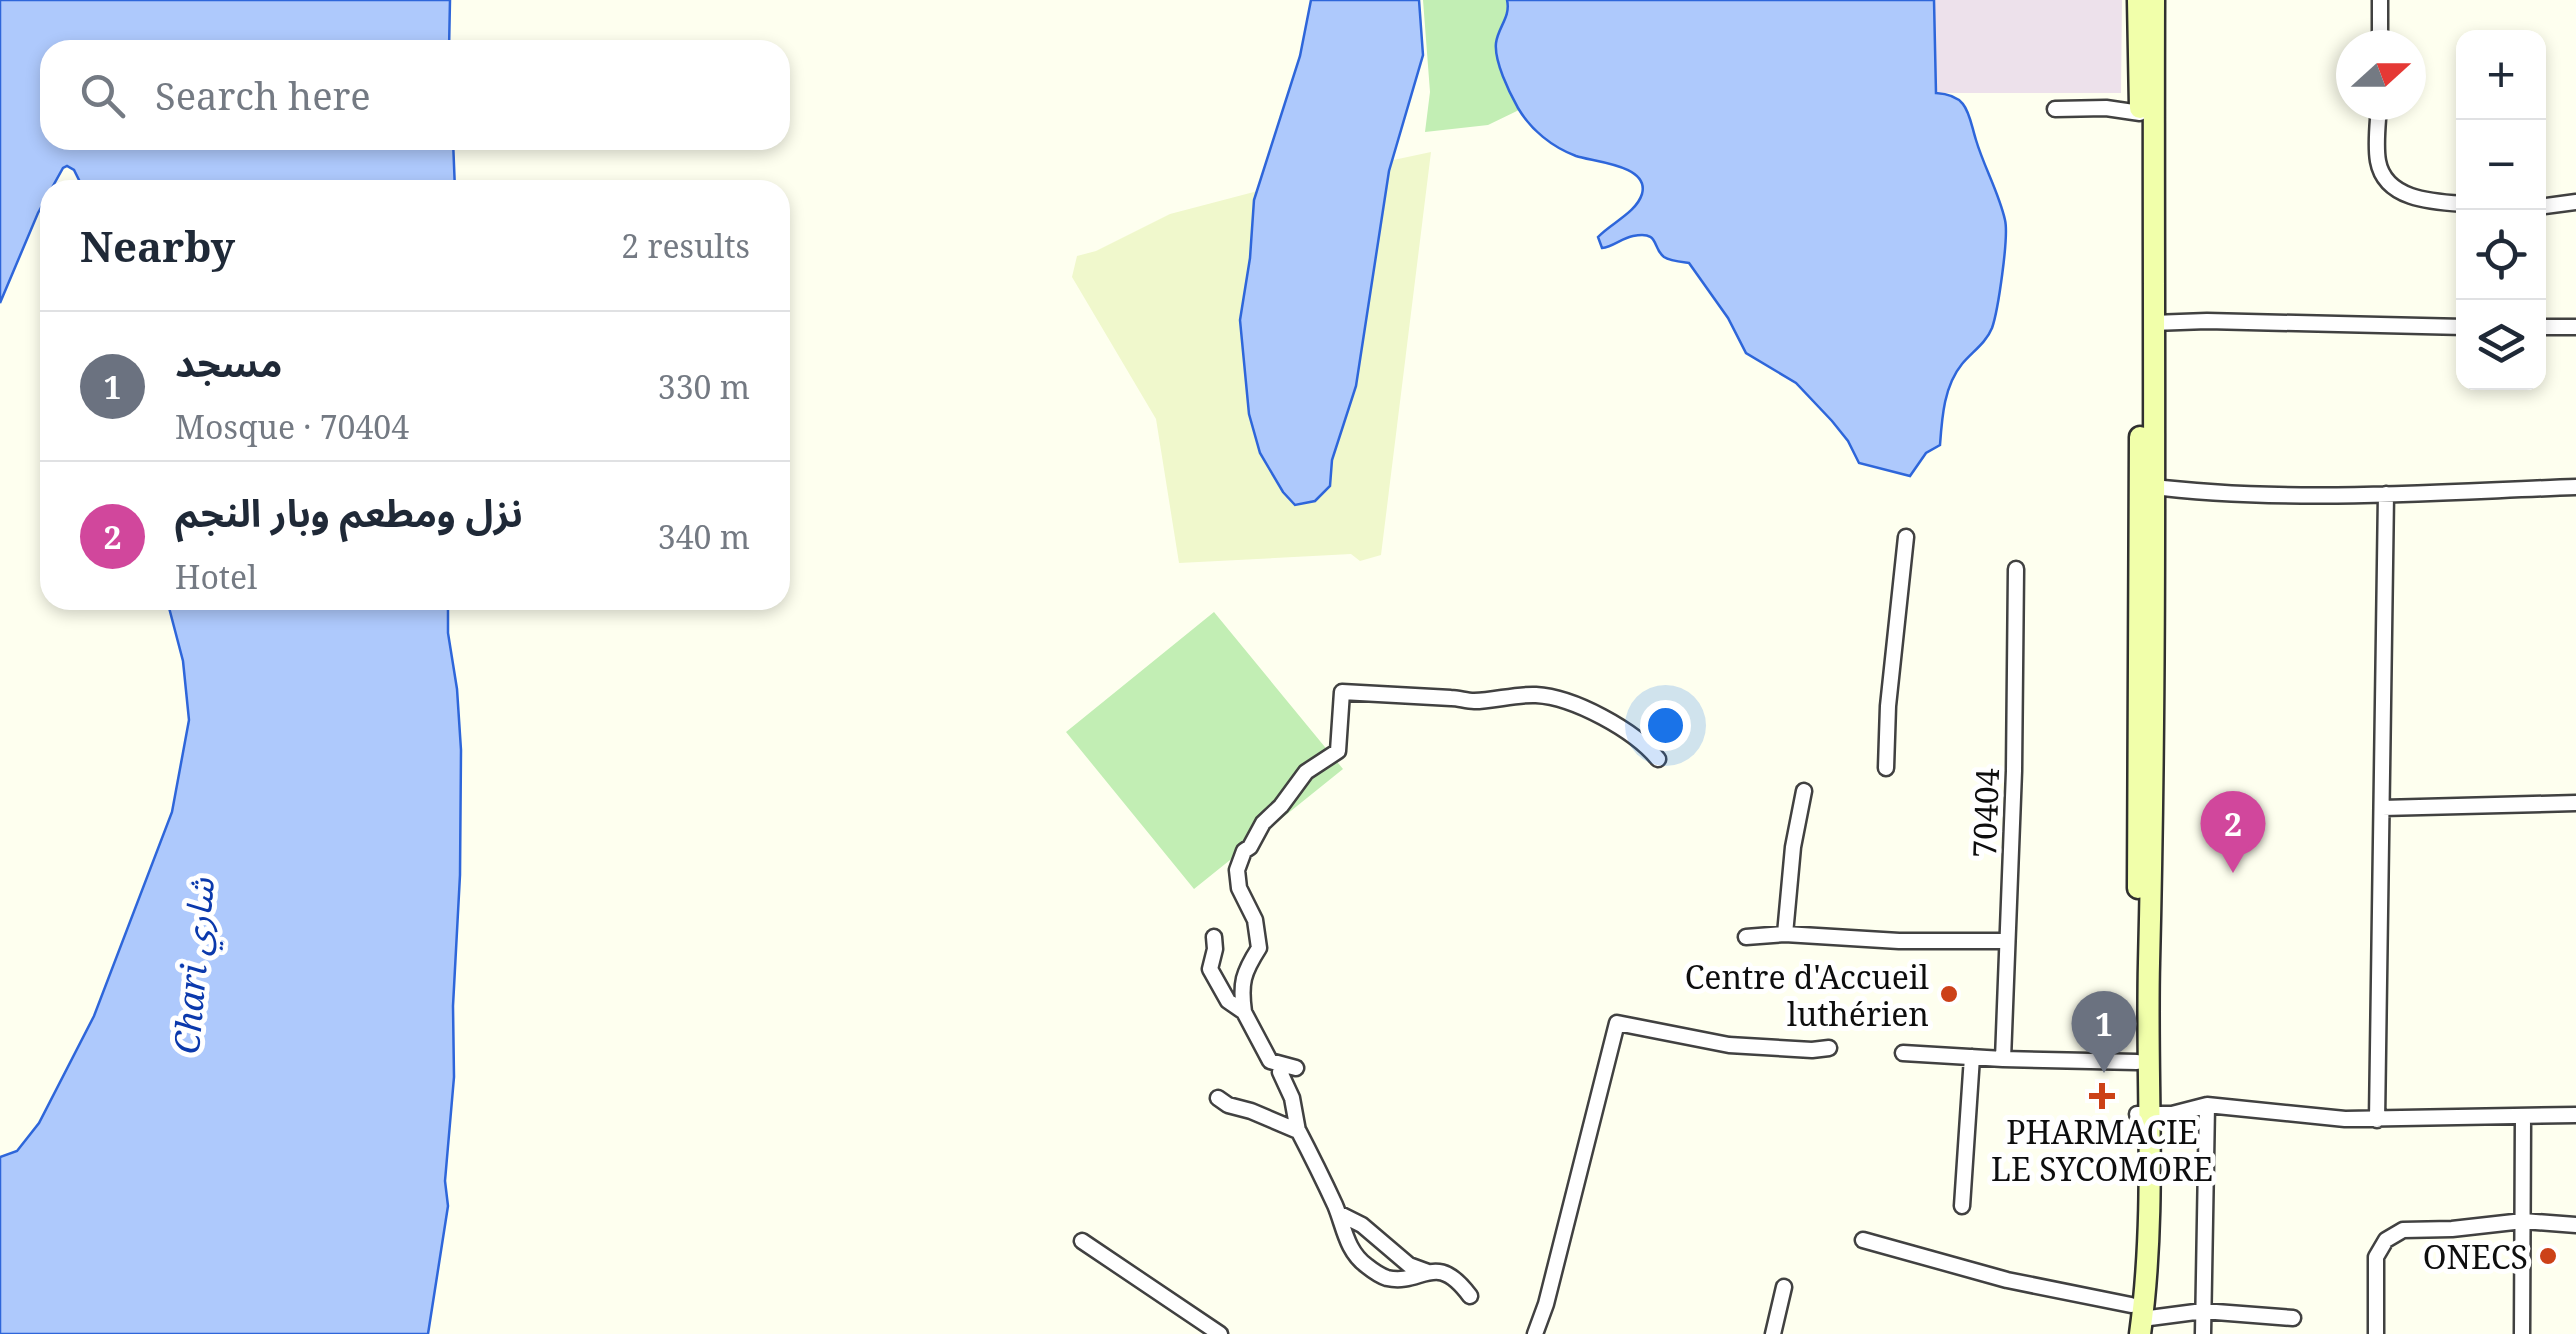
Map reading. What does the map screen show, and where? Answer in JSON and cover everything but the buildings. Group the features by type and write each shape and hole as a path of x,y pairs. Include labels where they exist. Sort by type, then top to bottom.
{"main road":[{"path":"2135,1323 2153,814 2138,0"},
{"path":"2143,1114 2137,1062 2153,323 2154,0"}],"street":[{"path":"2380,0 2380,30"},
{"path":"2055,109 2106,108 2140,113"},
{"path":"2379,120 2378,160 2395,187 2419,200 2456,203"},
{"path":"2546,206 2576,202"},
{"path":"2153,323 2456,327"},
{"path":"2546,327 2576,327"},
{"path":"2147,486 2216,494 2576,488"},
{"path":"2376,1120 2386,494"},
{"path":"1886,768 1888,706 1906,537"},
{"name":"70404","path":"2003,1059 2014,771 2016,570"},
{"path":"1296,1068 1270,1060 1244,1012 1243,974 1260,948 1255,920 1239,888 1237,870 1262,824 1306,772 1338,752 1342,692 1476,701 1538,695 1594,712 1658,759"},
{"path":"1785,934 1793,847 1804,790"},
{"path":"2382,808 2576,803"},
{"path":"1214,936 1210,969 1228,1001 1244,1012"},
{"path":"1746,936 2006,941"},
{"path":"1536,1334 1617,1023 1729,1045 1829,1048"},
{"path":"1903,1054 2137,1062"},
{"path":"1962,1206 1972,1057"},
{"path":"1280,1072 1292,1098 1298,1128 1355,1255 1385,1278 1436,1271 1454,1278 1470,1296"},
{"path":"1218,1098 1228,1105 1298,1128"},
{"path":"2143,1114 2172,1114 2207,1105 2345,1120 2576,1115"},
{"path":"2203,1334 2207,1105"},
{"path":"2522,1334 2523,1116"},
{"path":"1338,1213 1362,1225 1409,1265 1428,1272"},
{"path":"2376,1334 2376,1256 2386,1240 2403,1230 2523,1221 2576,1225"},
{"path":"1863,1240 2008,1280 2135,1323 2203,1310 2293,1318"},
{"path":"1082,1241 1220,1334"},
{"path":"1773,1334 1784,1288"}],"shaded area":[{"path":"1934,0 2122,0 2121,93 1936,93"}],"green space":[{"path":"1423,0 1507,0 1507,13 1497,41 1498,56 1519,110 1488,125 1425,132 1430,92"},
{"path":"1431,152 1381,555 1360,561 1351,554 1179,563 1156,419 1072,277 1077,256 1096,251 1170,214 1304,179"},
{"path":"1214,612 1343,769 1194,889 1066,732"}],"water":[{"path":"0,0 450,0 449,40 40,40 40,150 453,150 455,180 79,180 67,166 56,180 40,180 40,209 0,303"},
{"path":"1311,0 1419,0 1423,55 1389,171 1356,386 1332,460 1330,486 1315,501 1295,505 1260,453 1249,414 1240,320 1254,200 1300,56"},
{"path":"1507,0 1934,0 1936,93 1955,98 1969,114 2005,220 2006,242 1992,328 1951,382 1940,445 1926,453 1910,476 1859,463 1848,441 1796,383 1746,353 1728,318 1689,263 1664,257 1648,236 1629,237 1602,248 1598,237 1639,201 1642,184 1629,171 1559,148 1523,116 1507,85 1496,50"},
{"name":"Chari شاري","path":"170,610 448,610 461,750 460,875 453,1006 454,1077 445,1181 448,1206 428,1334 0,1334 0,1157 17,1151 39,1123 94,1016 172,812 189,720 183,661"}],"place":[{"name":"نزل ومطعم وبار النجم","path":"2233,873"},
{"name":"Centre d'Accueil luthérien","path":"1949,994"},
{"name":"مسجد","path":"2104,1073"},
{"name":"PHARMACIE LE SYCOMORE","path":"2102,1096"},
{"name":"ONECS","path":"2548,1256"}]}
